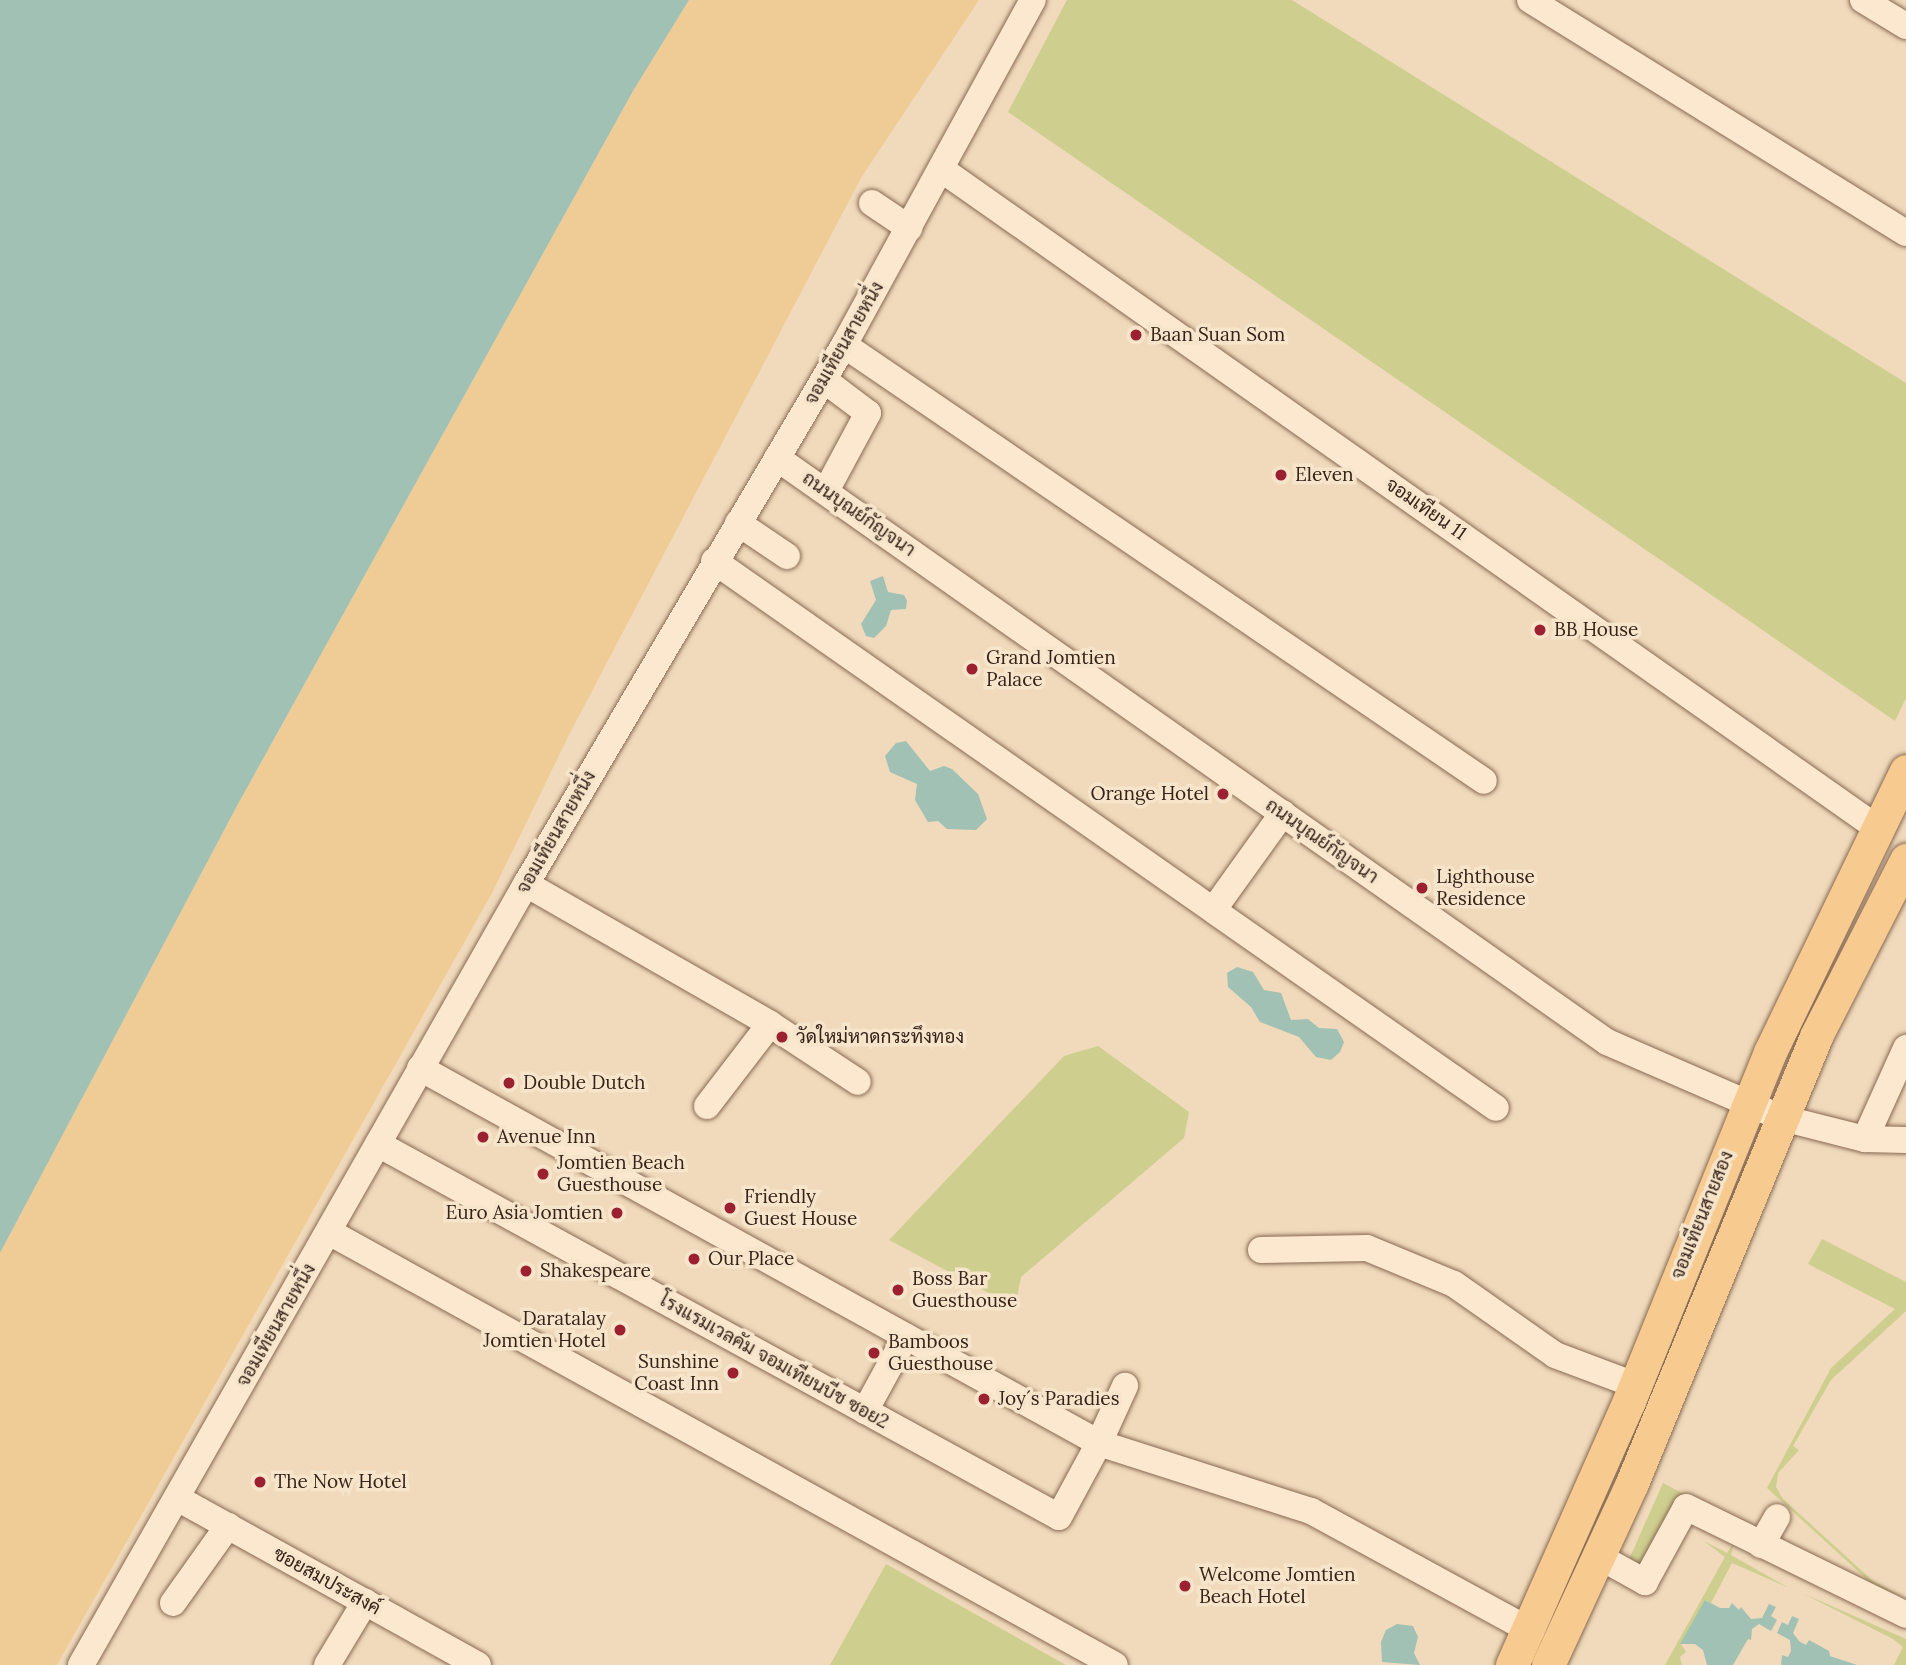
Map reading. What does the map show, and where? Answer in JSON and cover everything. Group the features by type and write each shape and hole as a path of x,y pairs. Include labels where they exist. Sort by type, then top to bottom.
{"main road":[{"name":"จอมเทียนสายสอง","path":"1512,1665 1531,1631 1635,1385 1749,1103 1876,827 1906,771"},
{"name":"จอมเทียนสายสอง","path":"1548,1665 1598,1556 1816,1036 1906,860"}],"street":[{"name":"จอมเทียนสายหนึ่ง","path":"81,1665 526,884 714,561 824,380 1033,0"},
{"path":"1530,0 1906,233"},
{"path":"1863,0 1906,26"},
{"name":"จอมเทียน 11","path":"941,169 1876,827"},
{"path":"872,203 909,228"},
{"path":"844,345 1484,781"},
{"path":"824,380 868,413 826,491"},
{"name":"ถนนบุณย์กัญจนา","path":"777,458 1607,1042 1782,1118 1865,1139 1906,1140"},
{"path":"738,523 787,556"},
{"path":"714,561 1496,1108"},
{"path":"1214,909 1283,814"},
{"path":"526,884 770,1024 858,1082"},
{"path":"1843,897 1879,914"},
{"path":"707,1106 770,1024"},
{"path":"1865,1139 1906,1048"},
{"path":"420,1068 1099,1443 1311,1511 1531,1631"},
{"name":"โรงแรมเวลคัม จอมเทียนบีช ซอย2","path":"378,1144 1059,1517 1099,1443"},
{"path":"330,1232 1115,1665"},
{"path":"1261,1250 1367,1248 1454,1284 1555,1355 1635,1385"},
{"path":"865,1411 906,1336"},
{"path":"1099,1443 1125,1386"},
{"name":"ซอยสมประสงค์","path":"177,1498 478,1665"},
{"path":"1598,1556 1645,1582 1686,1507 1906,1615"},
{"path":"1760,1545 1777,1517"},
{"path":"173,1603 228,1526"},
{"path":"327,1665 365,1602"}],"green space":[{"path":"1067,0 1292,0 1906,383 1906,698 1895,721 1008,112"},
{"path":"1098,1046 1189,1112 1184,1138 1021,1277 1015,1307 889,1240 1064,1056"},
{"path":"1822,1239 1906,1282 1906,1311 1831,1380 1793,1446 1799,1450 1778,1473 1776,1487 1783,1499 1873,1581 1906,1598 1872,1584 1767,1488 1831,1368 1895,1309 1808,1264"},
{"path":"1663,1483 1686,1495 1643,1572 1627,1564"},
{"path":"1735,1540 1731,1555 1789,1588 1732,1563 1711,1603 1706,1600 1681,1644 1686,1652 1680,1657 1682,1665 1665,1665 1725,1557 1704,1541 1727,1553"},
{"path":"886,1564 1066,1665 830,1665"},
{"path":"1802,1593 1906,1639 1906,1665 1894,1665 1903,1647 1893,1639"}],"sand":[{"path":"689,0 979,0 861,178 570,733 492,893 57,1665 0,1665 0,1253 238,804 633,91"}],"shaded area":[{"path":"0,0 689,0 633,91 238,804 0,1253"},
{"path":"883,576 888,592 904,595 907,601 906,609 891,610 886,626 874,638 866,636 861,624 876,600 870,581"},
{"path":"906,741 930,771 944,766 952,769 978,794 987,819 976,830 947,829 938,821 928,822 915,800 917,784 890,772 885,756 896,743"},
{"path":"1237,967 1253,972 1264,990 1281,993 1291,1020 1308,1019 1319,1028 1337,1029 1344,1042 1340,1052 1331,1060 1316,1057 1299,1037 1260,1022 1251,1007 1228,987 1227,973"},
{"path":"1705,1600 1720,1608 1729,1608 1732,1603 1739,1610 1741,1607 1751,1619 1762,1618 1769,1604 1776,1607 1771,1616 1777,1620 1771,1631 1759,1624 1752,1629 1751,1640 1748,1639 1733,1665 1707,1665 1703,1650 1695,1644 1680,1644"},
{"path":"1792,1616 1799,1619 1793,1633 1799,1641 1806,1645 1809,1640 1829,1651 1830,1656 1857,1665 1781,1665 1782,1655 1788,1657 1791,1651 1790,1640 1777,1633 1782,1622 1788,1625"},
{"path":"1397,1624 1413,1626 1418,1637 1414,1653 1420,1665 1382,1662 1381,1642 1386,1630"}],"place":[{"name":"Baan Suan Som","path":"1136,335"},
{"name":"Eleven","path":"1281,475"},
{"name":"BB House","path":"1540,630"},
{"name":"Grand Jomtien Palace","path":"972,669"},
{"name":"Orange Hotel","path":"1223,794"},
{"name":"Lighthouse Residence","path":"1422,888"},
{"name":"วัดใหม่หาดกระทึงทอง","path":"782,1037"},
{"name":"Double Dutch","path":"509,1083"},
{"name":"Avenue Inn","path":"483,1137"},
{"name":"Jomtien Beach Guesthouse","path":"543,1174"},
{"name":"Friendly Guest House","path":"730,1208"},
{"name":"Euro Asia Jomtien","path":"617,1213"},
{"name":"Our Place","path":"694,1259"},
{"name":"Shakespeare","path":"526,1271"},
{"name":"Boss Bar Guesthouse","path":"898,1290"},
{"name":"Daratalay Jomtien Hotel","path":"620,1330"},
{"name":"Bamboos Guesthouse","path":"874,1353"},
{"name":"Sunshine Coast Inn","path":"733,1373"},
{"name":"Joy´s Paradies","path":"984,1399"},
{"name":"The Now Hotel","path":"260,1482"},
{"name":"Welcome Jomtien Beach Hotel","path":"1185,1586"}]}
